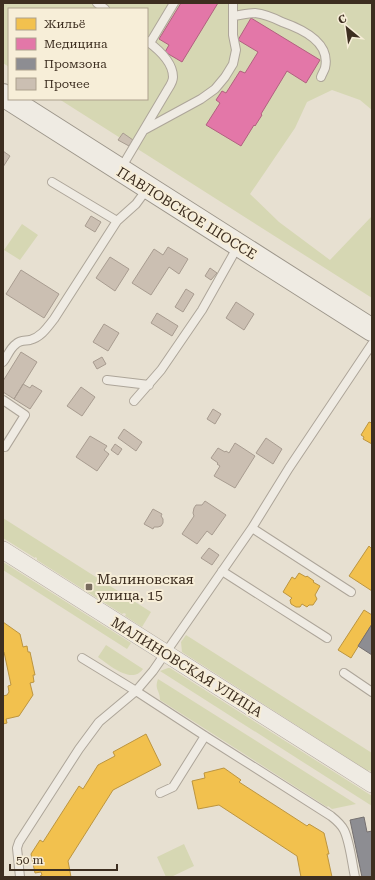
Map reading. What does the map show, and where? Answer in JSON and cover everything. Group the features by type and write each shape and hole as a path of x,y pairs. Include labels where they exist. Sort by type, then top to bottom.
{"main road":[{"name":"ПАВЛОВСКОЕ ШОССЕ","path":"9,100 372,330"}],"street":[{"name":"МАЛИНОВСКАЯ УЛИЦА","path":"3,550 372,784"}],"lane":[{"path":"120,170 173,78 172,68 164,56 148,42 174,3"},
{"path":"144,130 201,99 215,88 225,77 233,64 236,50 233,35 233,3"},
{"path":"234,16 255,13 265,15 300,28 312,36 320,46 325,57 325,68 321,77"},
{"path":"52,182 117,222"},
{"path":"3,362 14,345 20,341 37,337 54,319 117,222 136,204 147,187"},
{"path":"134,401 161,370 202,310 239,246"},
{"path":"20,877 17,848 19,842 79,749 99,722 136,691 153,671 252,528 289,468 372,344"},
{"path":"107,380 149,385"},
{"path":"3,400 25,415 5,447"},
{"path":"252,528 351,592"},
{"path":"222,571 327,638"},
{"path":"82,658 331,816 344,830 355,877"},
{"path":"344,673 371,688"},
{"path":"160,793 173,787 205,736"}],"green space":[{"path":"3,3 372,3 372,110 360,100 332,90 307,102 295,128 250,194 279,222 330,260 372,216 372,298 61,100 148,100 148,8 8,8 8,66 3,63"},
{"path":"22,224 38,235 20,260 4,250"},
{"path":"3,518 151,612 142,627 125,616 126,614 122,614 37,560 37,558 3,538"},
{"path":"3,562 131,643 127,649 3,570"},
{"path":"186,635 372,753 372,773 182,652 181,642"},
{"path":"106,645 143,669 133,675 114,669 98,657"},
{"path":"168,668 372,796 372,806 160,671"},
{"path":"158,679 356,804 332,809 328,806 327,807 160,700 157,688"},
{"path":"184,844 194,866 171,877 166,877 157,857"}],"building: Жильё":[{"path":"369,422 372,423 372,444 363,439 364,437 361,435"},
{"path":"369,546 372,549 372,591 349,576"},
{"path":"299,573 306,577 307,576 320,586 315,595 317,599 313,605 309,605 307,607 302,604 300,607 296,607 291,604 290,600 292,598 283,592 292,577 295,579"},
{"path":"364,610 372,615 372,624 351,658 338,650"},
{"path":"3,622 20,634 23,647 27,646 28,652 30,652 35,675 33,675 34,682 30,683 33,695 19,716 6,719 7,723 3,724 3,696 7,695 9,692 8,686 11,685 4,652 3,653"},
{"path":"146,734 161,765 113,790 68,861 71,877 40,877 42,875 41,872 35,873 31,854 40,840 43,842 79,786 83,789 98,765 115,756 113,752"},
{"path":"224,768 241,780 239,782 307,826 309,824 324,833 332,877 301,877 297,856 219,805 198,809 192,781 205,778 204,773"}],"building: Медицина":[{"path":"181,3 218,3 182,62 165,52 169,45 159,39"},
{"path":"251,18 320,60 306,83 287,71 261,114 262,115 241,146 206,125 220,103 216,100 222,91 226,93 240,71 245,73 258,52 238,40"}],"building: Промзона":[{"path":"372,624 372,655 358,646"},
{"path":"364,817 367,832 372,831 372,877 362,877 350,820"}],"building: Прочее":[{"path":"123,133 133,140 129,146 118,140"},
{"path":"3,151 10,156 3,167"},
{"path":"91,216 101,222 95,232 85,226"},
{"path":"168,247 188,259 179,274 169,267 151,295 132,283 154,249 163,255"},
{"path":"110,257 129,269 115,291 96,278"},
{"path":"210,268 217,273 211,280 205,276"},
{"path":"21,270 59,294 44,318 6,294"},
{"path":"186,289 194,294 183,312 175,307"},
{"path":"236,302 254,314 244,330 226,318"},
{"path":"157,313 178,326 172,336 151,323"},
{"path":"104,324 119,333 108,351 93,342"},
{"path":"21,352 37,362 14,399 3,392 3,381"},
{"path":"102,357 106,364 97,369 93,362"},
{"path":"23,384 30,388 32,385 42,391 30,409 14,399"},
{"path":"81,387 95,397 82,416 67,406"},
{"path":"213,409 221,414 215,424 207,419"},
{"path":"124,429 142,442 136,451 118,438"},
{"path":"90,436 107,446 104,450 109,454 97,471 76,457"},
{"path":"266,438 282,449 273,464 256,453"},
{"path":"235,443 255,456 235,488 214,476 220,466 211,458 218,448 229,453"},
{"path":"115,444 122,449 118,455 111,450"},
{"path":"205,501 226,515 212,535 207,531 197,544 182,534 194,516 193,513 196,505 202,505"},
{"path":"153,509 162,514 161,516 163,523 161,526 154,527 153,529 144,524"},
{"path":"209,548 219,555 212,565 201,558"}],"place":[{"name":"Малиновская улица, 15","path":"89,587"}]}
